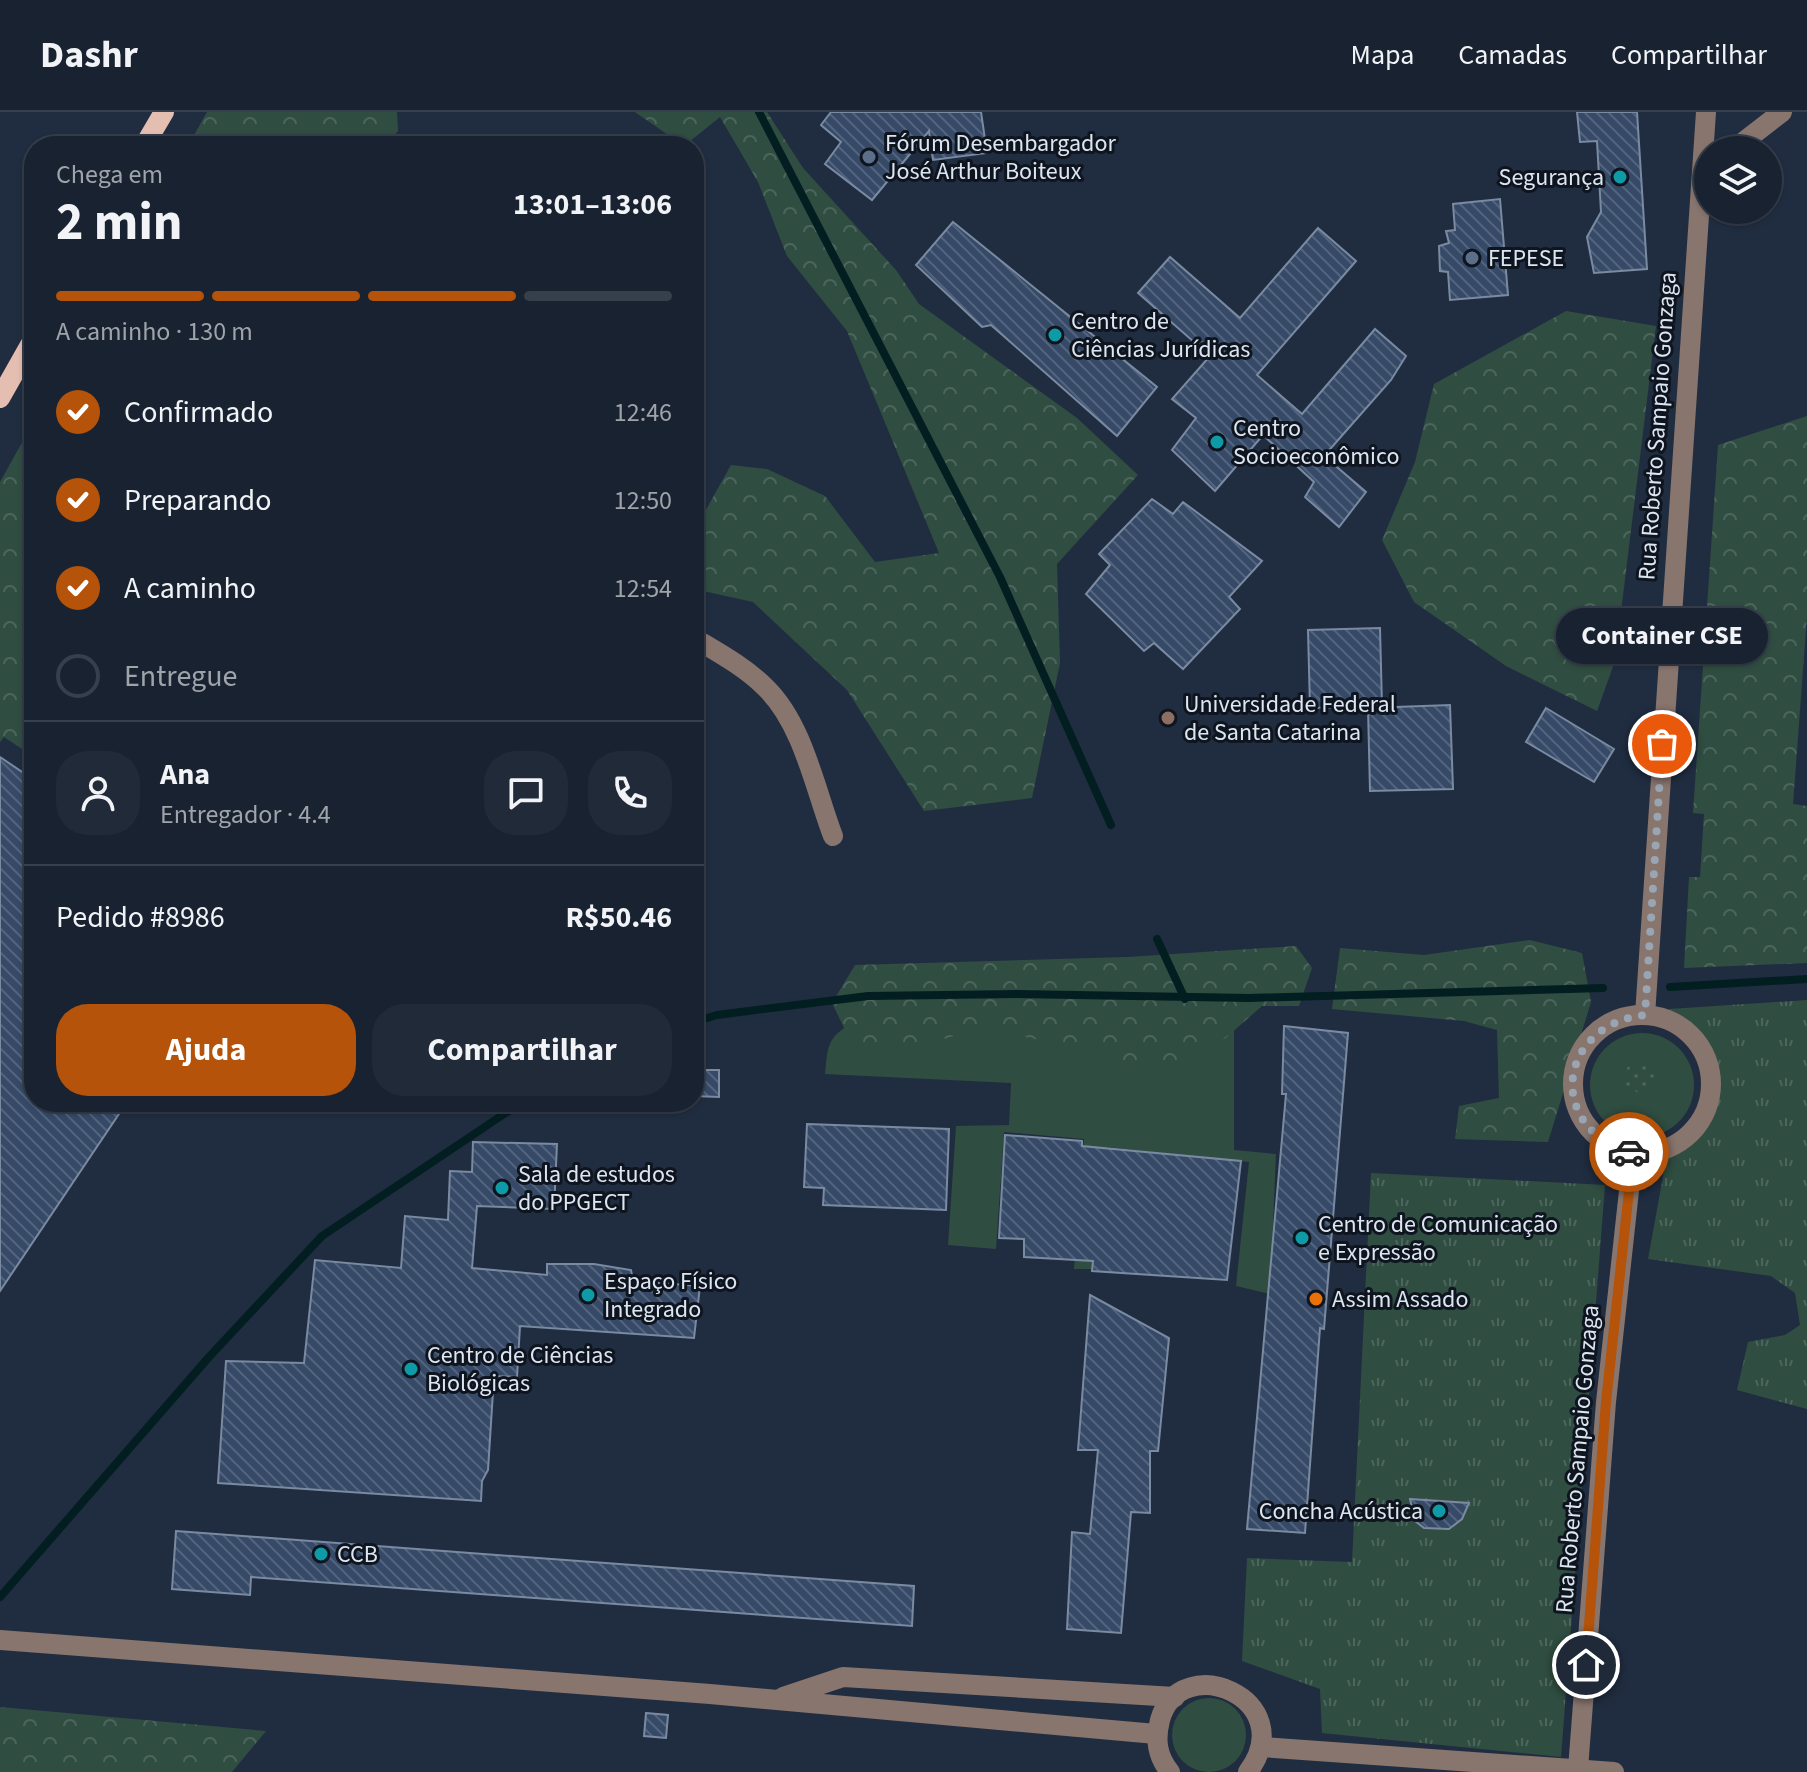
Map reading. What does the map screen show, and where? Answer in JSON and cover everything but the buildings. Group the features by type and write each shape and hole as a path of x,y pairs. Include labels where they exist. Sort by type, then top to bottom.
{"main road":[{"path":"150,136 164,112"},
{"path":"0,398 24,356"}],"street":[{"name":"Rua Roberto Sampaio Gonzaga","path":"1705,136 1706,112"},
{"path":"1751,136 1782,112"},
{"name":"Rua Roberto Sampaio Gonzaga","path":"1645,1015 1700,224"},
{"path":"704,644 739,665 768,690 791,724 833,836"},
{"path":"1645,1015 1669,1020 1690,1034 1704,1053 1711,1077 1708,1106 1693,1132 1668,1149 1633,1154 1598,1138 1584,1122 1575,1102 1572,1081 1577,1060 1596,1033 1623,1017 1645,1015"},
{"name":"Rua Roberto Sampaio Gonzaga","path":"1578,1769 1606,1402 1633,1154"},
{"path":"0,1640 774,1699 1156,1734"},
{"path":"774,1699 843,1677 1175,1697"},
{"path":"1170,1772 1158,1750 1156,1734 1162,1714 1175,1697 1198,1686 1229,1688 1244,1698 1256,1712 1262,1729 1261,1747 1248,1772"},
{"path":"1261,1747 1614,1772"}],"green space":[{"path":"207,112 397,112 398,131 394,136 194,136"},
{"path":"635,112 767,112 803,168 896,270 919,304 1077,418 1138,475 1057,564 1060,663 1032,798 924,811 847,690 753,602 704,591 704,513 731,465 767,469 825,496 875,562 939,553 847,331 787,256 758,182 720,117 696,136 670,136"},
{"path":"1566,311 1656,326 1615,661 1597,711 1506,666 1414,602 1382,540 1415,462 1434,384"},
{"path":"1807,416 1807,616 1793,804 1807,806 1807,963 1684,968 1689,877 1700,877 1704,814 1693,813 1718,445"},
{"path":"24,439 24,750 4,737 0,742 0,482"},
{"path":"1530,940 1582,953 1591,1002 1548,1142 1455,1139 1459,1106 1499,1098 1497,1030 1464,1021 1332,1009 1340,948 1424,955"},
{"path":"1296,946 1312,968 1299,1006 1262,1006 1213,1049 1170,1071 1154,1071 1085,1049 980,1028 914,1048 851,1042 832,1003 855,965 1128,957"},
{"path":"1807,1000 1807,1409 1737,1390 1748,1342 1785,1335 1800,1325 1795,1293 1771,1276 1648,1259 1668,1149 1700,1118 1708,1102 1711,1084 1709,1067 1701,1051 1688,1035 1669,1020 1669,1009"},
{"path":"1234,1005 1234,1150 1276,1154 1270,1294 1236,1286 1249,1162 1107,1147 1094,1269 1074,1269 1084,1139 1004,1132 996,1249 948,1245 956,1126 1009,1125 1011,1083 825,1074 830,1043 838,1032 854,1022"},
{"path":"1642,1033 1662,1037 1679,1048 1690,1065 1694,1085 1690,1105 1679,1122 1662,1133 1642,1137 1622,1133 1605,1122 1594,1105 1590,1085 1594,1065 1605,1048 1622,1037"},
{"path":"1639,1062 1650,1066 1654,1077 1650,1088 1639,1092 1628,1088 1624,1077 1628,1066"},
{"path":"1371,1173 1605,1185 1561,1757 1322,1733 1320,1689 1242,1661 1247,1558 1352,1562"},
{"path":"1209,1698 1223,1701 1235,1709 1243,1721 1246,1735 1243,1749 1235,1761 1223,1769 1209,1772 1195,1769 1183,1761 1175,1749 1172,1735 1175,1721 1183,1709 1195,1701"},
{"path":"0,1707 266,1731 232,1772 0,1772"}],"waterway":[{"path":"759,112 1000,577 1111,825"},
{"path":"1157,939 1185,999"},
{"path":"1670,987 1807,979"},
{"path":"704,1019 868,996 1017,994 1249,998 1603,988"},
{"path":"0,1597 209,1357 322,1236 507,1112"}],"way so far":[{"path":"1629,1152 1598,1138 1584,1122 1575,1102 1572,1081 1577,1060 1588,1041 1604,1026 1623,1017 1645,1015 1662,744"}],"place":[{"name":"Fórum Desembargador José Arthur Boiteux","path":"869,157"},
{"name":"Segurança","path":"1620,177"},
{"name":"FEPESE","path":"1472,258"},
{"name":"Centro de Ciências Jurídicas","path":"1055,335"},
{"name":"Centro Socioeconômico","path":"1217,442"},
{"name":"Universidade Federal de Santa Catarina","path":"1168,718"},
{"name":"Container CSE","path":"1662,744"},
{"name":"Sala de estudos do PPGECT","path":"502,1188"},
{"name":"Centro de Comunicação e Expressão","path":"1302,1238"},
{"name":"Espaço Físico Integrado","path":"588,1295"},
{"name":"Assim Assado","path":"1316,1299"},
{"name":"Centro de Ciências Biológicas","path":"411,1369"},
{"name":"Concha Acústica","path":"1439,1511"},
{"name":"CCB","path":"321,1554"}],"route":[{"path":"1586,1665 1606,1402 1625,1205 1633,1154 1629,1152"}]}
